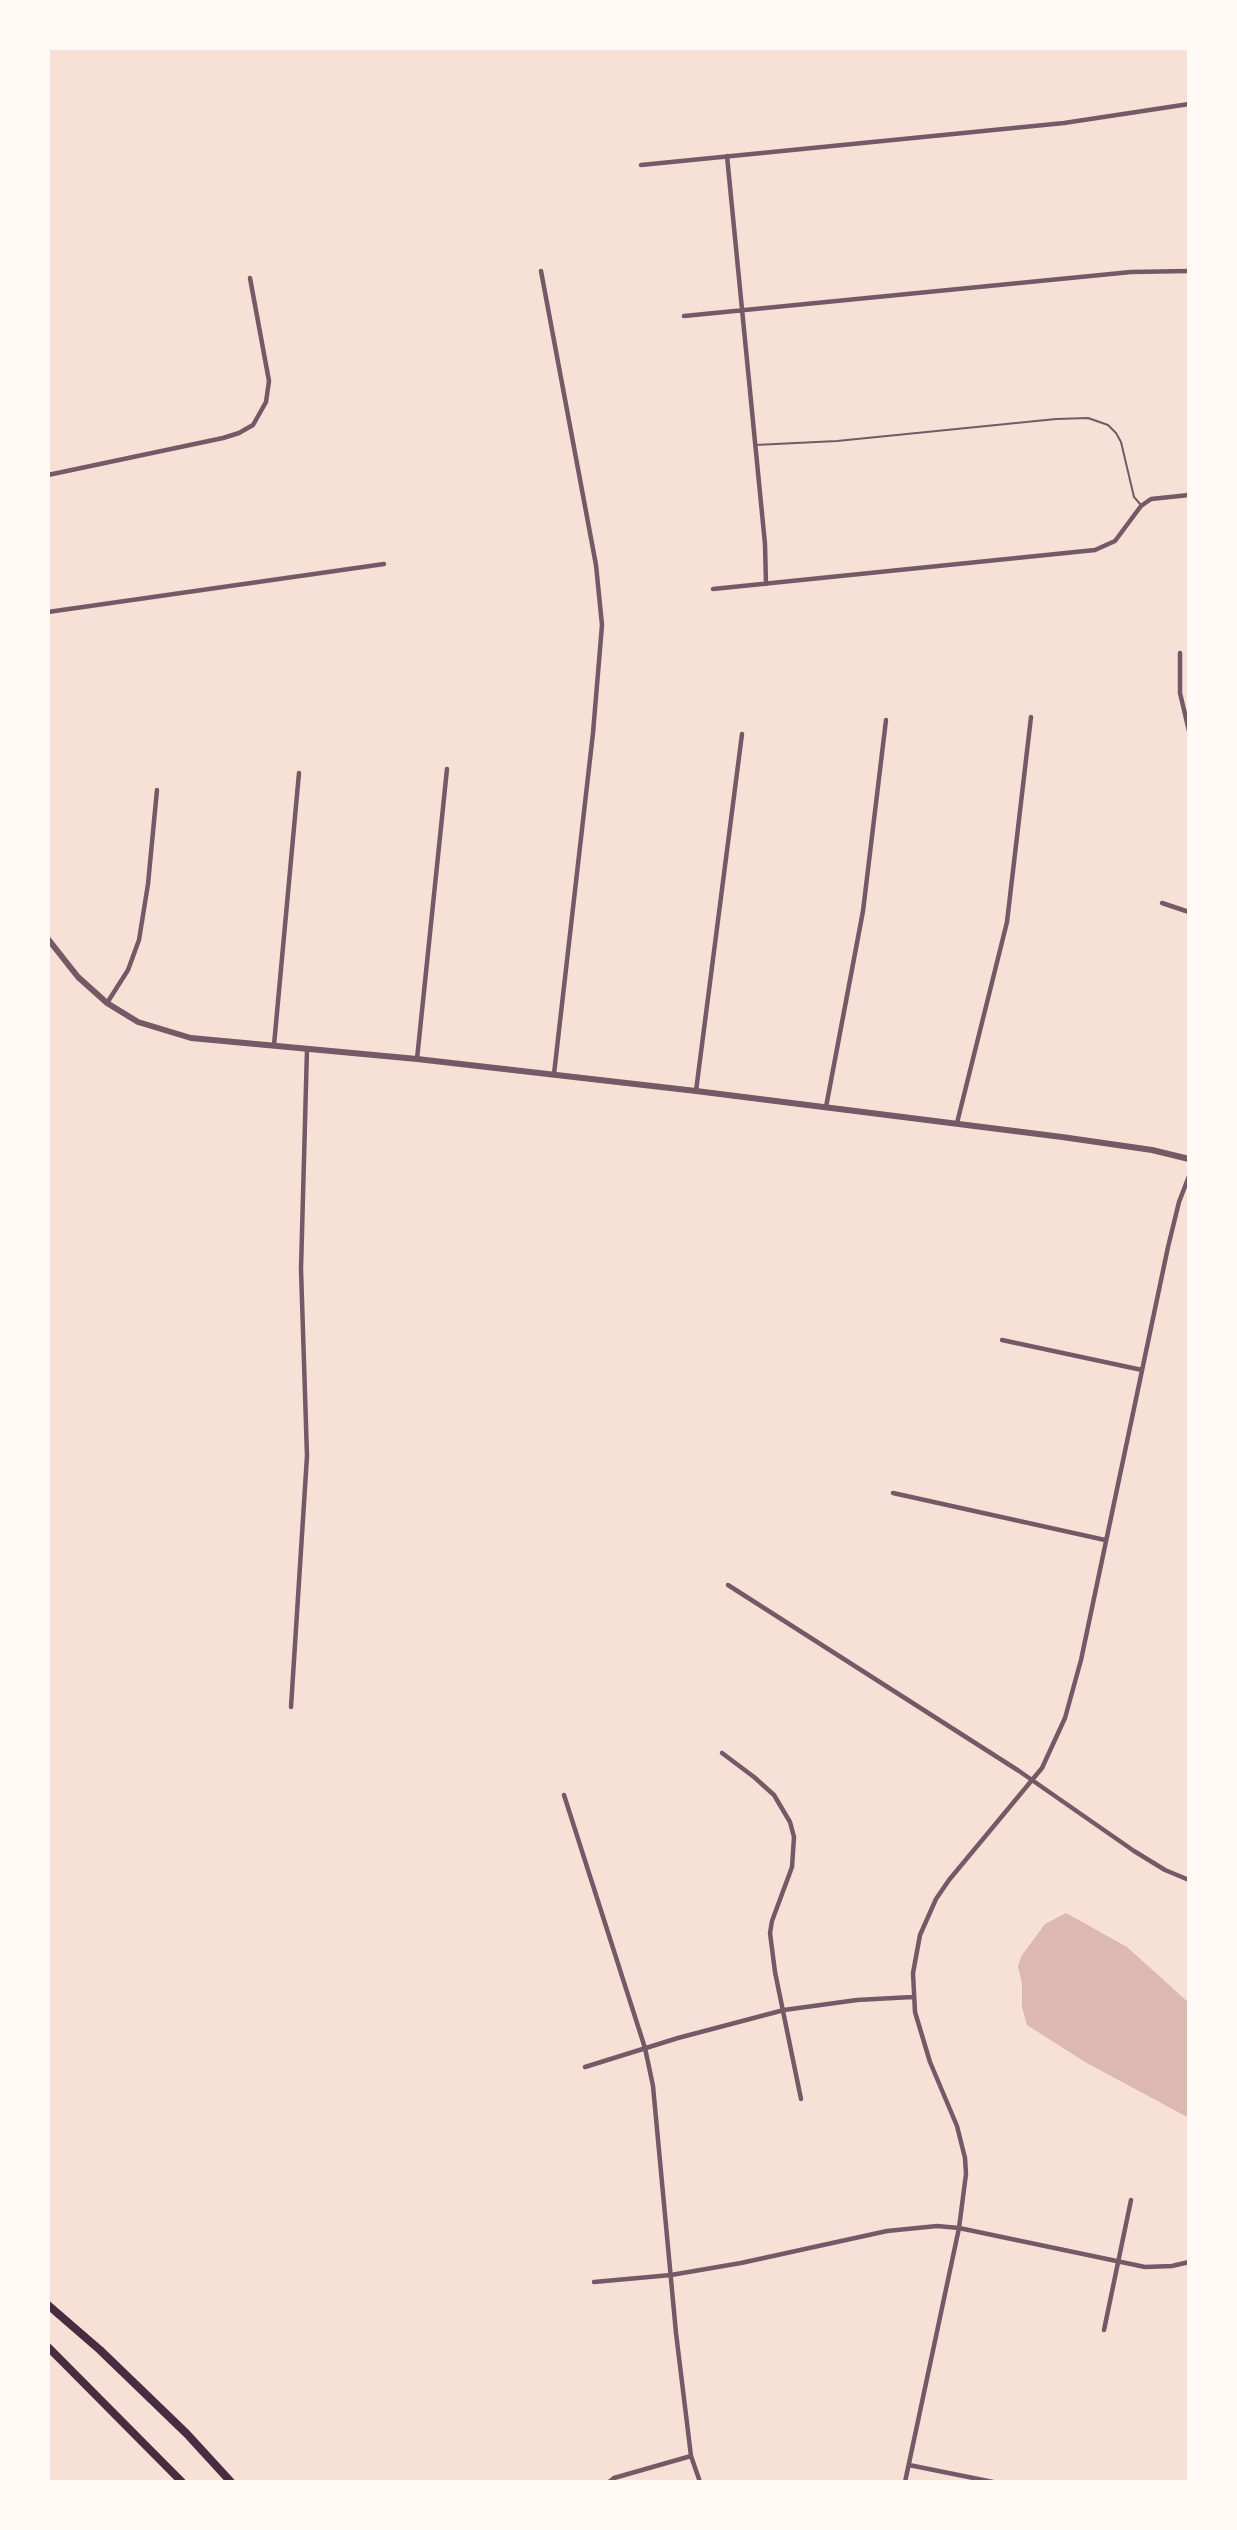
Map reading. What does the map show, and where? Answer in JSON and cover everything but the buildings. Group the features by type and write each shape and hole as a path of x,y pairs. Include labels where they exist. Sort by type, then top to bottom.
{"highway":[{"path":"48,2305 116,2365 187,2434 231,2482"},
{"path":"48,2348 182,2482"}],"street":[{"path":"641,165 1064,123 1189,104"},
{"path":"727,156 765,544 766,584"},
{"path":"541,271 596,565 602,625 593,734 554,1074"},
{"path":"684,316 1131,272 1189,271"},
{"path":"48,475 223,438 254,425 266,402 269,381 250,278"},
{"path":"713,589 1095,550 1115,541 1142,506 1151,499 1189,495"},
{"path":"48,612 384,564"},
{"path":"1180,653 1180,693 1189,730"},
{"path":"957,1123 1007,922 1031,717"},
{"path":"826,1107 863,911 886,720"},
{"path":"696,1091 742,734"},
{"path":"417,1059 447,769"},
{"path":"274,1045 299,773"},
{"path":"107,1003 128,970 139,940 148,884 157,790"},
{"path":"1162,903 1189,912"},
{"path":"48,939 78,977 107,1003 138,1022 180,1035 554,1074 957,1123 1152,1150 1189,1159"},
{"path":"291,1707 307,1456 301,1269 307,1049"},
{"path":"905,2482 966,2190 962,2142 918,2027 912,1997 914,1964 920,1935 936,1899 949,1880 1042,1768 1072,1700 1168,1247 1179,1202 1189,1176"},
{"path":"1002,1340 1142,1370"},
{"path":"893,1493 1105,1540"},
{"path":"728,1585 1033,1780 1134,1851 1165,1870 1189,1880"},
{"path":"722,1753 774,1795 790,1822 794,1837 792,1867 772,1921 771,1933 775,1972 801,2099"},
{"path":"564,1795 645,2048 653,2086 691,2456 700,2482"},
{"path":"585,2067 784,2010 857,2000 912,1997"},
{"path":"1104,2330 1131,2200"},
{"path":"594,2282 671,2275 741,2263 887,2231 937,2226 959,2228 1119,2263 1158,2267 1189,2262"},
{"path":"609,2482 614,2478 691,2456"},
{"path":"909,2465 993,2482"}],"lane":[{"path":"755,445 837,441 1056,419 1088,418 1108,425 1116,433 1121,442 1134,497 1142,506"}],"shaded area":[{"path":"1066,1913 1127,1947 1189,2003 1189,2118 1085,2062 1027,2025 1022,2007 1022,1984 1018,1966 1022,1955 1045,1924"}]}
